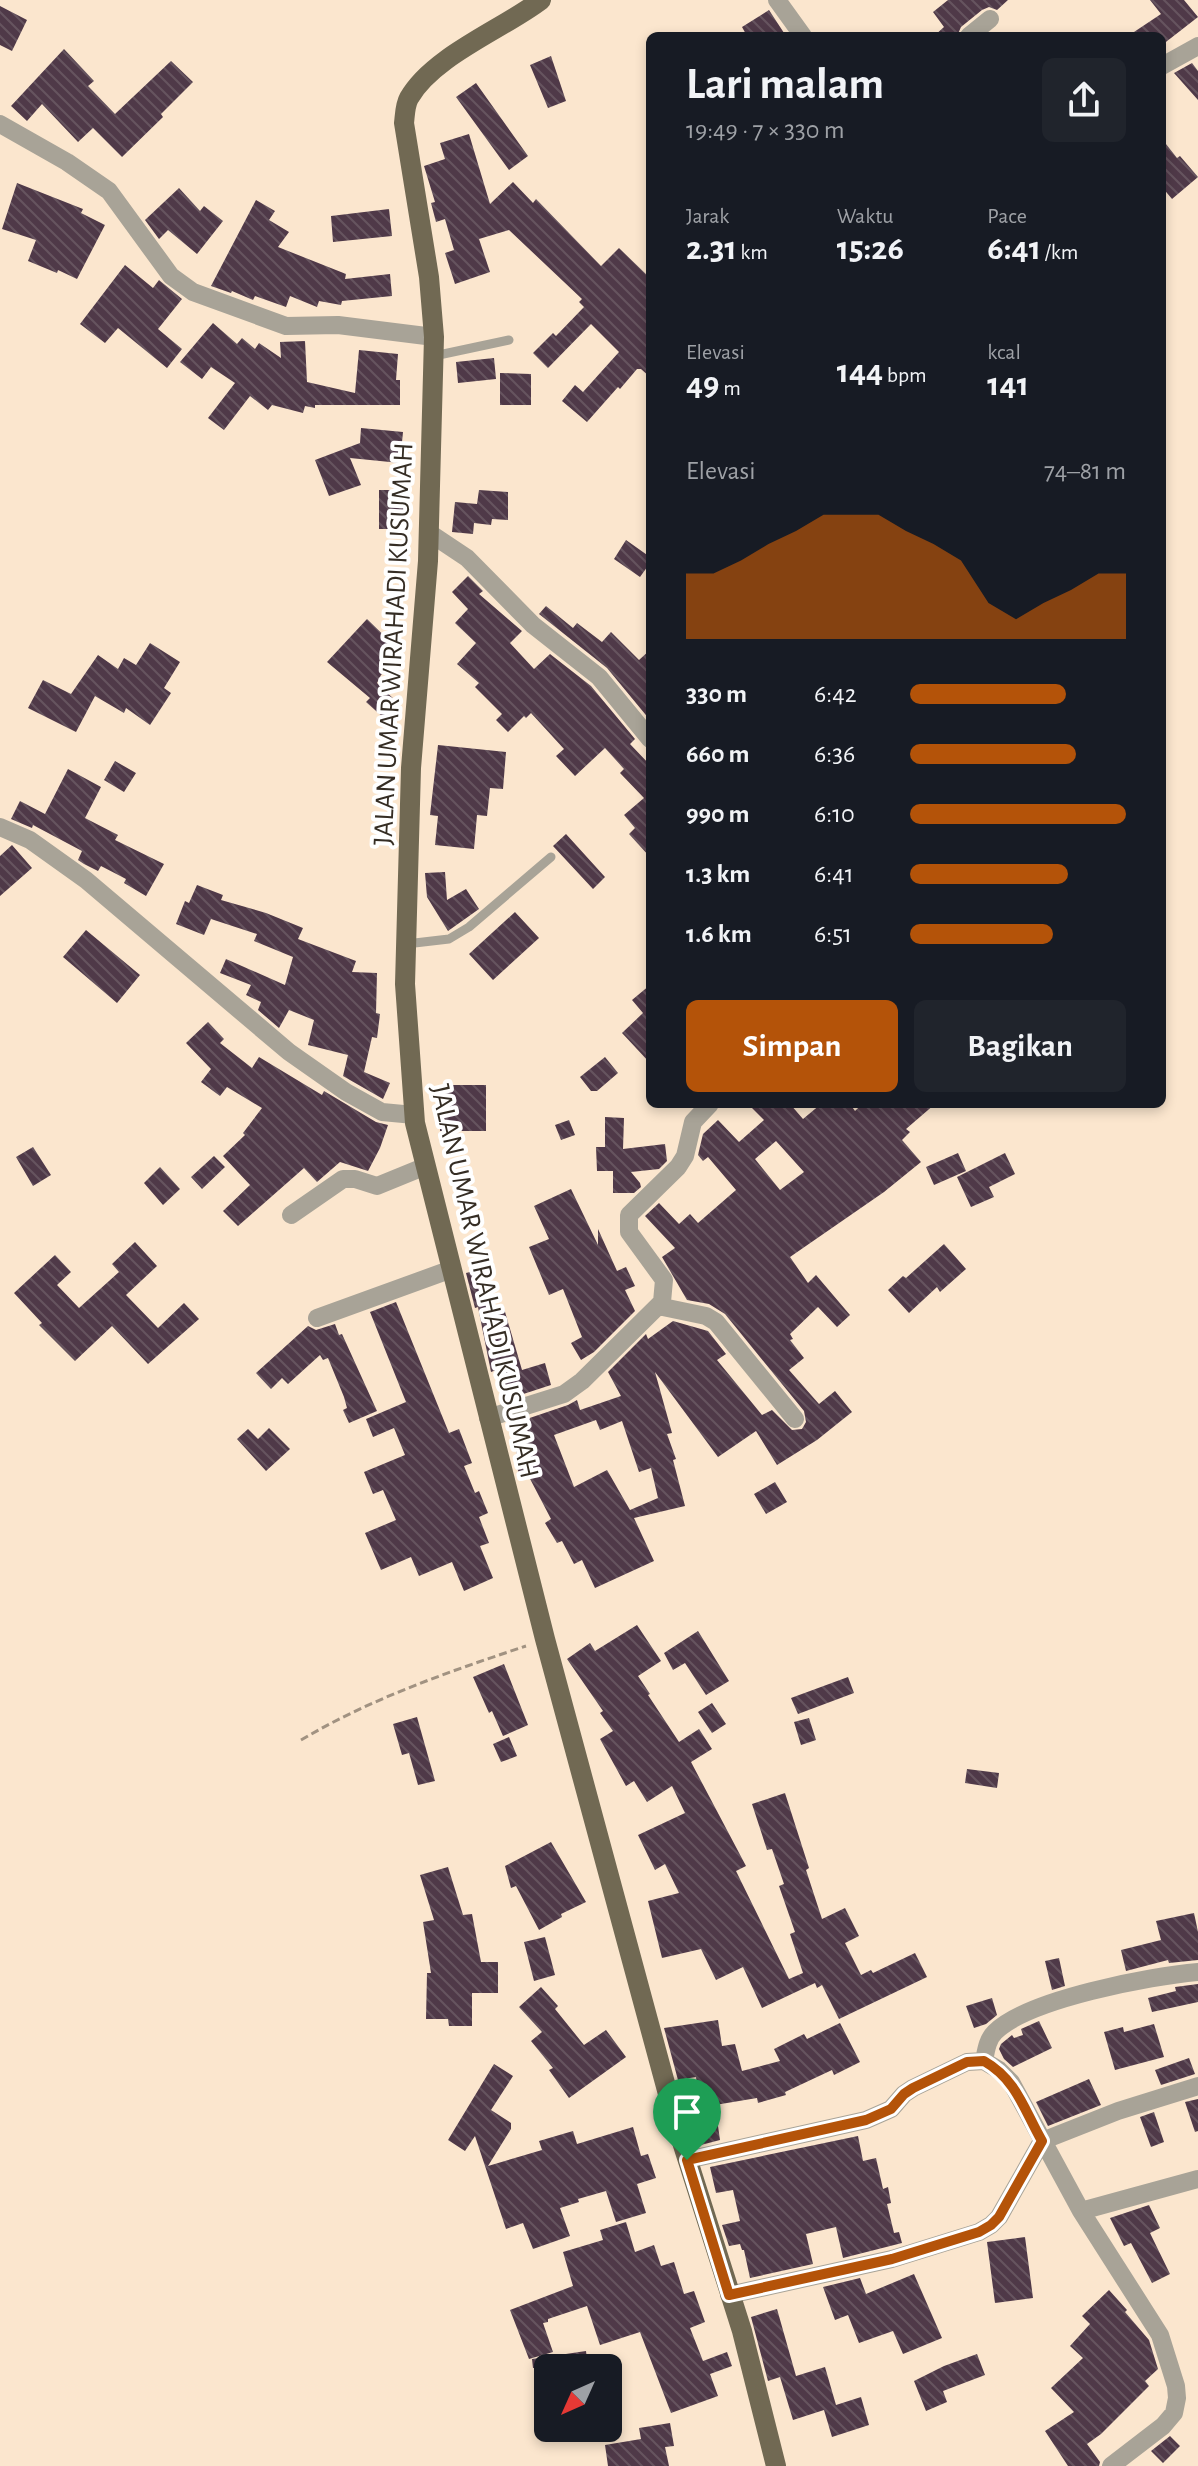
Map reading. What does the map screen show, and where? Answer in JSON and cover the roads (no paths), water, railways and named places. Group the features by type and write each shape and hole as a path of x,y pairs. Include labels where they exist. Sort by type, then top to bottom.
{"main road":[{"name":"JALAN UMAR WIRAHADI KUSUMAH","path":"541,0 435,70 407,101 404,123 429,277 434,346 428,532 411,768 406,944 405,984 414,1115 545,1639 687,2160 742,2331 776,2466"}],"street":[{"path":"777,0 800,32"},
{"path":"974,32 990,19"},
{"path":"1166,64 1198,46"},
{"path":"0,124 67,162 109,191 171,276 193,292 286,326 338,325 434,346"},
{"path":"428,532 467,558 533,625 599,677 646,734"},
{"path":"0,827 30,840 86,880 289,1052 346,1092 382,1112 414,1115"},
{"path":"488,1418 564,1394 598,1367 662,1302 664,1280 629,1232 629,1215 678,1167 685,1156 693,1122 706,1108"},
{"path":"291,1215 343,1179 355,1179 377,1186 426,1166"},
{"path":"317,1318 452,1269"},
{"path":"658,1306 706,1316 716,1322 795,1419"},
{"path":"984,2061 987,2045 997,2030 1050,2003 1160,1975 1198,1972"},
{"path":"687,2160 866,2120 891,2109 913,2088 967,2062 984,2061 999,2070 1011,2082 1081,2211 1160,2335 1176,2386 1174,2413 1163,2426 1111,2466"},
{"path":"729,2295 892,2259 979,2232 999,2217 1042,2141 1118,2111 1198,2086"},
{"path":"1081,2211 1198,2179"}],"lane":[{"path":"434,346 509,340"},
{"path":"406,944 449,939 469,927 551,857"}]}
